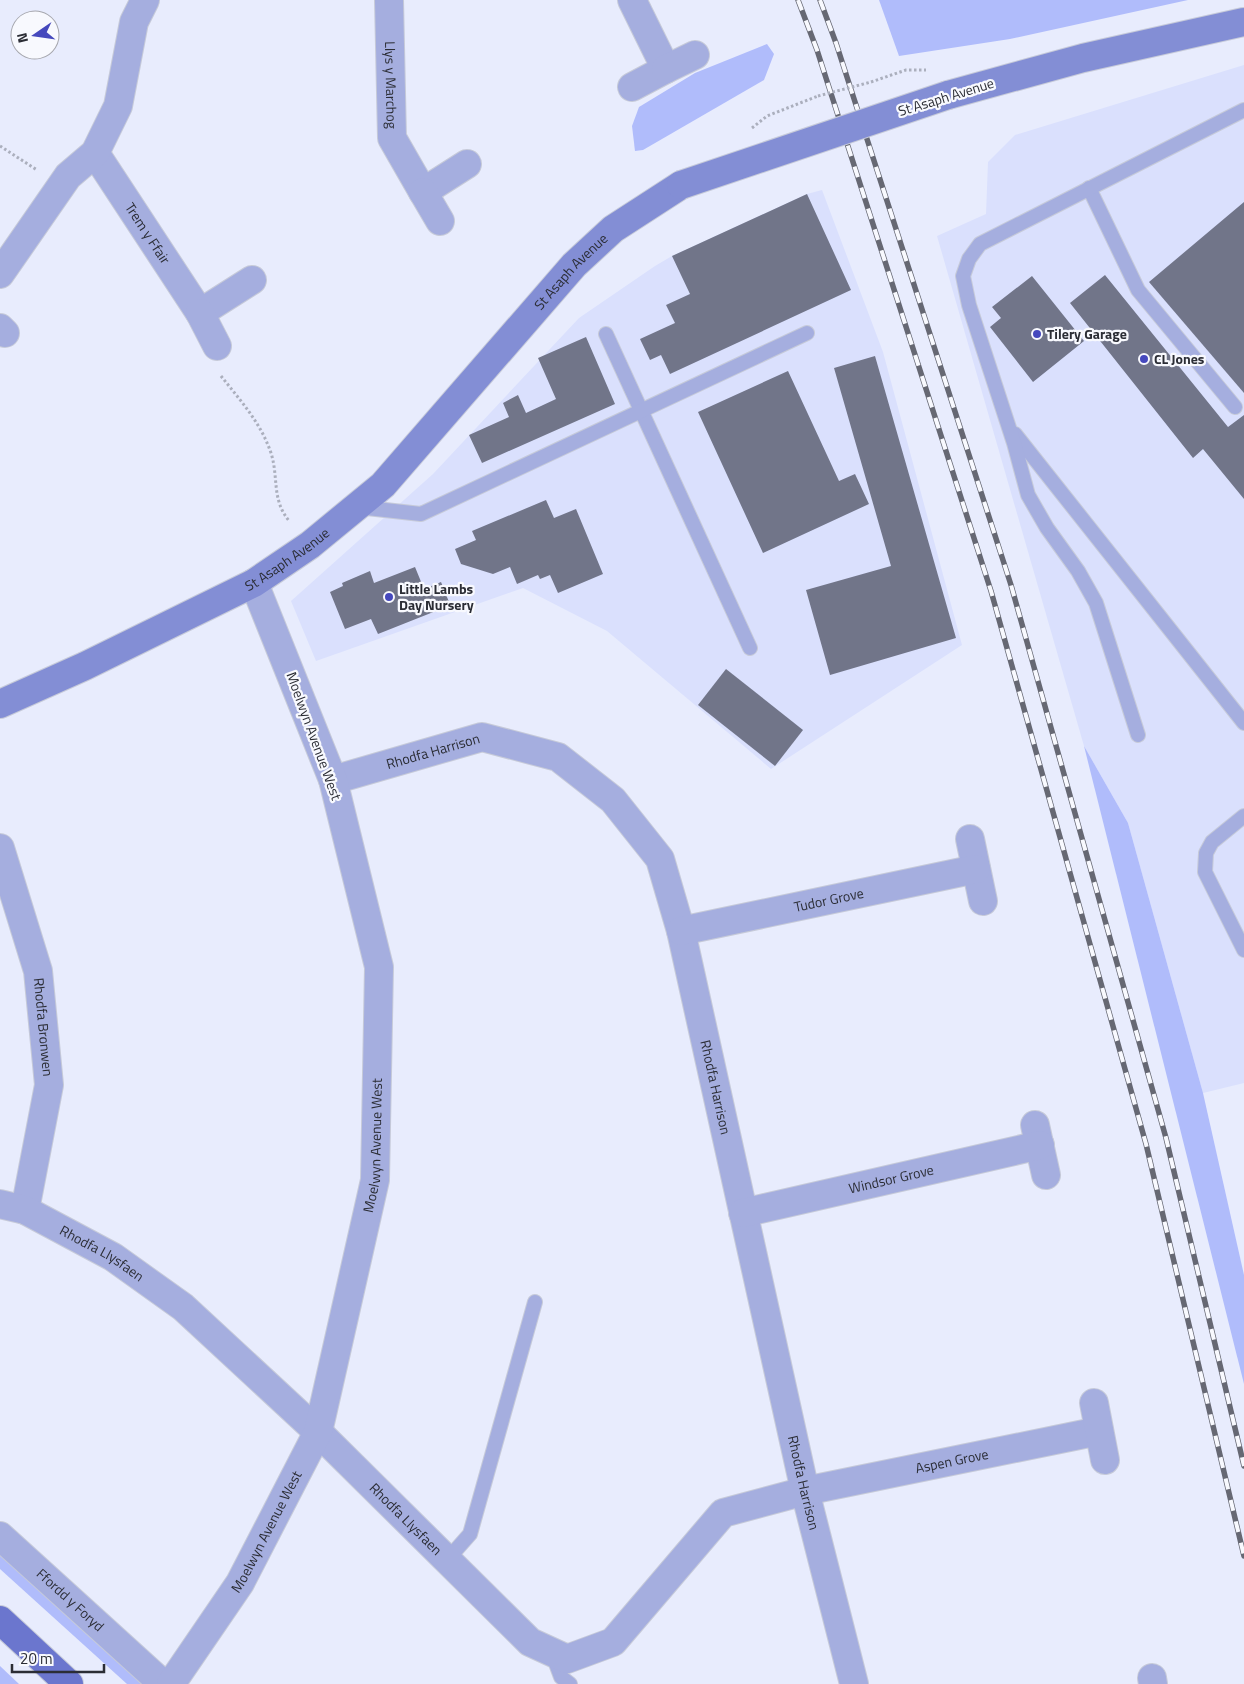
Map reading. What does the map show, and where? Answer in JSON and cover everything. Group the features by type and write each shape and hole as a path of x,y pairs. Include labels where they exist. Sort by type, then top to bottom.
{"main road":[{"path":"0,1620 68,1684"}],"street":[{"path":"0,274 68,176 95,153 118,106 134,22 145,0"},
{"name":"Llys y Marchog","path":"389,0 392,138 440,221"},
{"path":"632,0 666,69"},
{"name":"St Asaph Avenue","path":"0,704 85,666 254,582 310,545 383,485 574,265 613,229 681,185 948,95 1083,58 1244,22"},
{"path":"632,87 695,55"},
{"name":"Trem y Ffair","path":"95,153 200,313 217,346"},
{"path":"423,192 467,164"},
{"path":"200,313 252,280"},
{"name":"Moelwyn Avenue West","path":"171,1684 240,1583 318,1432 375,1180 379,967 334,780 254,582"},
{"name":"Rhodfa Harrison","path":"334,780 482,737 558,757 613,800 660,859 681,931 805,1491 854,1684"},
{"path":"970,839 983,901"},
{"name":"Rhodfa Bronwen","path":"0,848 38,971 49,1085 12,1207"},
{"name":"Tudor Grove","path":"681,931 976,869"},
{"name":"Windsor Grove","path":"743,1213 1037,1135 1046,1175"},
{"name":"Rhodfa Llysfaen","path":"12,1207 113,1257 183,1307 318,1432 530,1642 567,1659 612,1642 723,1513 805,1491"},
{"path":"1094,1403 1105,1460"},
{"name":"Aspen Grove","path":"805,1491 1099,1431"},
{"name":"Ffordd y Foryd","path":"0,1536 163,1684"}],"lane":[{"path":"1138,736 1096,603 1078,570 1047,528 1028,495 1008,425 969,305 963,276 969,259 980,244 1244,110"},
{"path":"1090,188 1138,290 1236,407"},
{"path":"357,507 421,514 807,333"},
{"path":"606,334 750,648"},
{"path":"1008,425 1244,723"},
{"path":"1244,816 1212,842 1206,852 1205,872 1244,950"},
{"path":"447,1560 470,1534 534,1302"},
{"path":"552,1652 562,1677 570,1684"}],"path":[{"path":"818,96 871,82"},
{"path":"0,146 61,186"},
{"path":"217,346 218,372 260,428 272,455 280,512 310,545"}],"shaded area":[{"path":"879,0 1188,0 1010,39 899,56"},
{"path":"767,44 774,54 764,80 643,150 635,151 632,126 639,107 695,73"},
{"path":"1244,65 1244,1083 1203,1093 1128,823 1084,746 937,236 986,214 988,162 1015,135"},
{"path":"822,190 883,352 962,645 771,769 607,631 523,588 316,661 291,601 433,474 579,318 672,256 807,194"},
{"path":"1084,746 1128,823 1203,1093 1244,1275 1244,1384"},
{"path":"0,1551 145,1684 127,1684 0,1569"},
{"path":"0,1666 19,1684 0,1684"}],"building":[{"path":"807,194 851,290 670,374 661,355 650,360 640,339 675,323 666,305 690,294 672,256"},
{"name":"CL Jones","path":"1244,202 1244,393 1149,282"},
{"name":"CL Jones","path":"1105,275 1228,427 1244,415 1244,499 1203,449 1193,458 1070,303"},
{"name":"Tilery Garage","path":"1032,276 1084,341 1033,382 990,327 1001,318 992,307"},
{"path":"586,337 615,404 482,463 469,435 509,417 503,403 518,395 526,413 556,399 538,358"},
{"path":"875,356 956,638 830,675 806,590 891,566 834,368"},
{"path":"788,371 839,481 855,474 869,504 763,553 698,412"},
{"path":"546,500 554,518 576,509 603,574 558,593 550,575 540,579 538,575 517,584 510,567 493,574 461,564 455,549 476,540 472,531"},
{"name":"Little Lambs Day Nursery","path":"415,567 424,589 441,582 449,602 445,604 446,607 378,634 371,619 345,629 330,592 343,586 342,583 370,571 374,583"},
{"path":"726,669 803,730 775,766 698,705"}],"railway":[{"path":"798,0 817,50 991,591 1146,1144 1244,1556"},
{"path":"820,0 836,43 1011,585 1166,1138 1244,1466"}],"place":[{"name":"Tilery Garage","path":"1037,334"},
{"name":"CL Jones","path":"1144,359"},
{"name":"Little Lambs Day Nursery","path":"389,597"}]}
